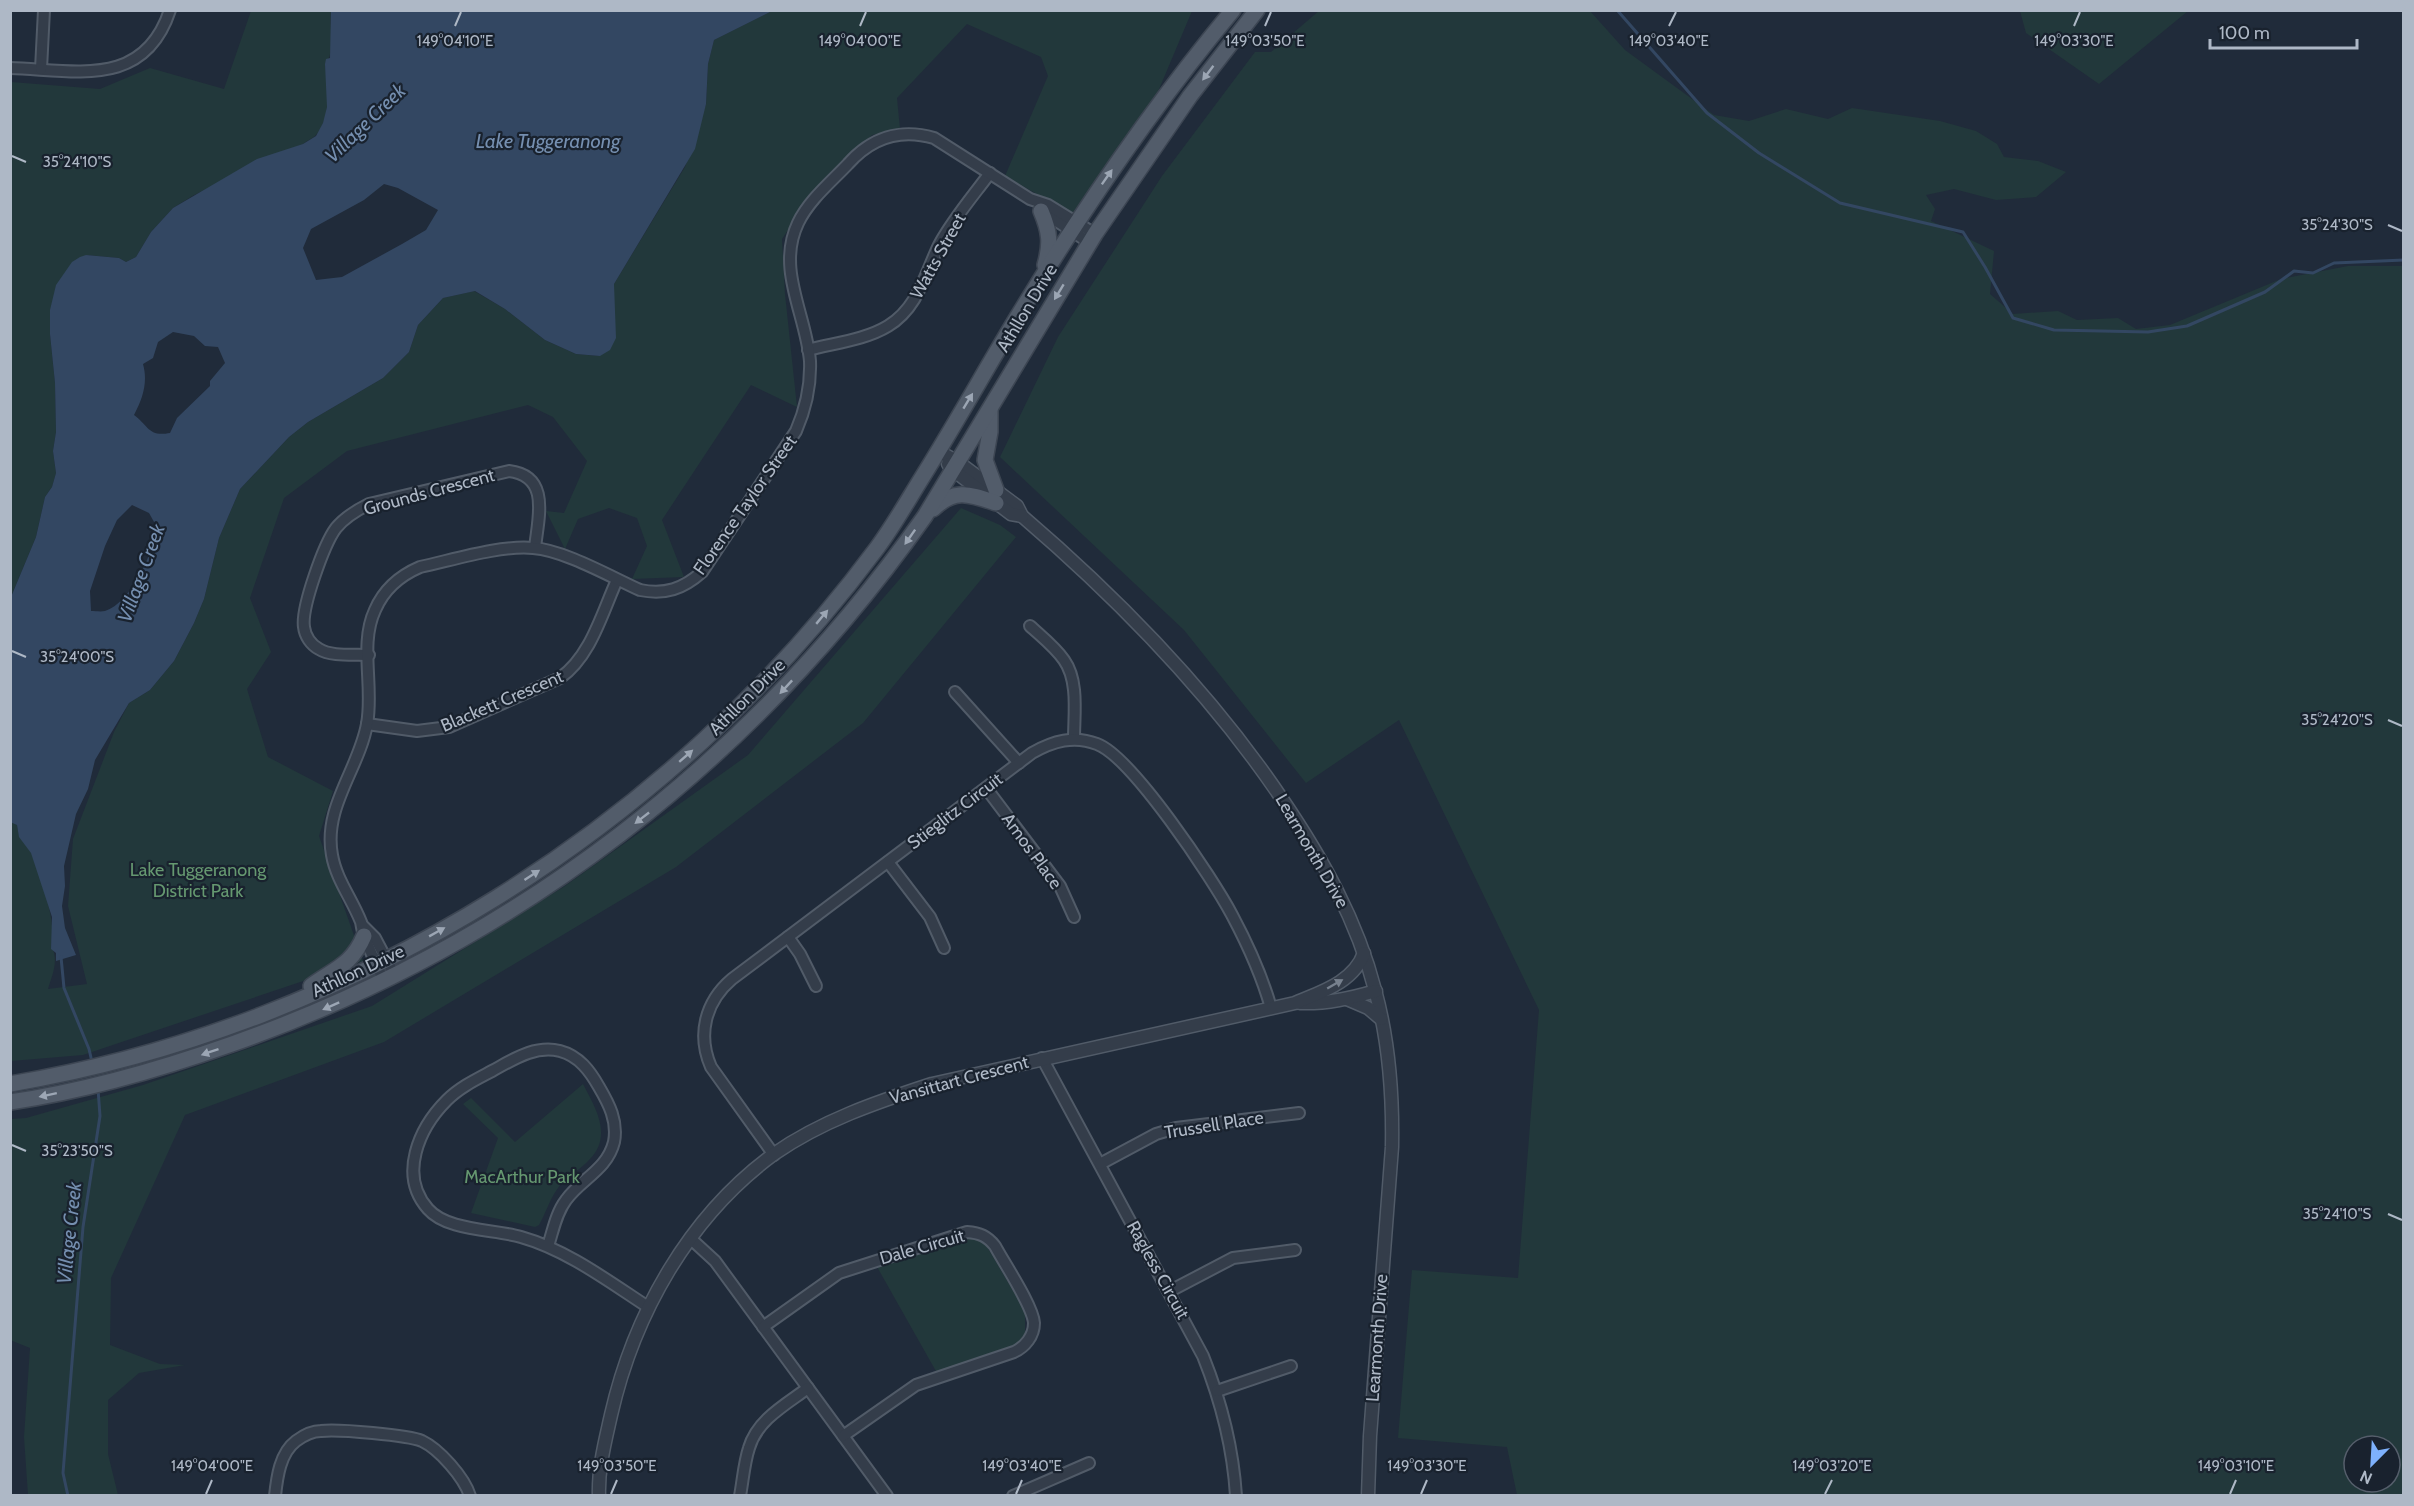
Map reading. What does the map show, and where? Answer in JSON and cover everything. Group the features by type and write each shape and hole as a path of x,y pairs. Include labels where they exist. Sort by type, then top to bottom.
{"main road":[{"name":"Athllon Drive","path":"10,1084 111,1062 212,1032 290,1003 381,962 483,907 566,852 616,815 712,734 795,649 879,545 1073,226 1196,54 1233,10"},
{"name":"Athllon Drive","path":"10,1102 115,1080 201,1055 330,1007 389,979 483,928 544,889 611,843 706,764 771,702 822,647 889,566 925,516 956,466 1092,238 1190,96 1257,10"},
{"path":"1040,280 1049,246 1049,229 1041,211"},
{"path":"925,516 942,500 954,495 996,496 985,460 990,432 990,409"},
{"path":"290,1003 351,960 358,949 363,931"}],"street":[{"path":"41,69 44,10"},
{"path":"10,68 102,71 126,65 147,50 170,10"},
{"name":"Florence Taylor Street","path":"389,979 363,931 336,872 330,834 337,802 367,724 369,629 374,612 387,590 405,573 420,567 507,549 535,548 555,552 640,590 661,592 682,586 702,572 796,431 804,411 810,380 808,350 789,265 792,239 798,223 807,208 854,157 885,137 918,134 948,145 1030,199 1041,211 1092,238"},
{"name":"Watts Street","path":"808,350 872,334 895,322 908,309 918,293 940,244 954,220 990,173"},
{"name":"Florence Taylor Street","path":"1030,199 1048,205 1073,226"},
{"name":"Learmonth Drive","path":"938,451 996,496 1011,514 1022,516 1074,560 1176,663 1268,777 1309,839 1334,883 1364,953 1376,991 1391,1086 1392,1147 1370,1436 1368,1496"},
{"name":"Grounds Crescent","path":"369,655 323,651 311,643 304,627 304,609 328,542 337,528 355,511 369,504 509,471 520,472 529,478 538,492 535,548"},
{"name":"Blackett Crescent","path":"367,724 417,731 449,727 560,678 571,671 583,656 617,580"},
{"path":"1030,626 1065,661 1072,676 1074,739"},
{"path":"955,692 1019,763"},
{"name":"Stieglitz Circuit","path":"774,1155 711,1067 705,1054 703,1038 707,1014 714,999 724,986 788,937 1046,745 1074,739 1098,744 1112,752 1164,814 1231,913 1250,950 1270,1008"},
{"name":"Amos Place","path":"986,788 1060,886 1074,917"},
{"path":"888,862 930,917 944,948"},
{"path":"788,937 800,954 816,986"},
{"name":"Vansittart Crescent","path":"599,1496 601,1458 613,1400 648,1307 666,1274 711,1211 741,1181 774,1155 821,1127 887,1099 932,1084 1295,1003 1329,988 1346,977 1357,968 1364,953"},
{"name":"Vansittart Crescent","path":"1295,1003 1315,1004 1376,991"},
{"path":"1347,999 1368,1008 1381,1019"},
{"path":"548,1246 558,1213 565,1201 598,1170 609,1156 615,1135 611,1108 590,1072 576,1058 563,1052 548,1050 534,1051 519,1056 462,1088 448,1099 435,1113 421,1137 413,1160 412,1179 420,1199 430,1211 442,1219 521,1237 548,1246 648,1307"},
{"name":"Ragless Circuit","path":"1042,1058 1170,1291 1203,1356 1217,1391 1231,1450 1236,1496"},
{"name":"Trussell Place","path":"1100,1164 1156,1134 1176,1128 1299,1113"},
{"name":"Dale Circuit","path":"763,1327 824,1283 856,1266 967,1232 978,1233 988,1238 995,1246 1032,1314 1033,1331 1030,1339 1021,1349 1014,1352 916,1384 843,1436"},
{"path":"691,1239 715,1261 887,1496"},
{"path":"1170,1291 1233,1258 1295,1250"},
{"path":"1217,1391 1291,1366"},
{"path":"740,1496 749,1448 759,1428 774,1413 808,1388"},
{"path":"275,1496 283,1459 291,1446 306,1435 322,1430 419,1440 444,1457 465,1485 470,1496"},
{"path":"1013,1496 1089,1463"}],"green space":[{"path":"1320,10 1590,11 1625,50 1714,115 1749,121 1786,109 1828,119 1852,108 1940,121 1976,131 1997,144 2004,157 2038,161 2066,172 2036,197 1996,200 1954,189 1926,195 1935,209 1931,221 1994,251 1990,294 2013,314 2058,311 2077,320 2118,318 2136,329 2170,325 2281,279 2348,266 2403,266 2403,1495 1517,1495 1507,1447 1398,1438 1412,1270 1518,1278 1539,1010 1399,720 1306,783 1184,630 1000,457 1058,337 1162,176 1255,52 1271,52"},
{"path":"2020,10 2188,11 2099,84 2026,33"},
{"path":"251,11 331,11 331,46 325,64 328,101 324,121 315,136 303,144 194,195 173,208 151,232 136,257 126,262 119,258 86,255 50,334 55,383 56,432 53,451 56,473 52,487 45,497 36,537 11,597 11,82 100,89 150,68 224,89"},
{"name":"Lake Tuggeranong District Park","path":"772,11 1192,11 1157,94 1072,214 1005,176 1048,76 1041,57 967,24 897,98 900,129 872,135 808,200 782,239 785,294 797,407 751,385 662,520 684,577 632,579 647,546 637,518 609,508 578,519 565,549 546,511 564,513 587,461 553,417 528,405 347,451 284,498 250,598 271,652 247,689 268,757 333,791 319,836 363,961 83,1055 11,1061 11,822 17,825 21,838 32,854 50,913 53,937 51,945 55,961 48,989 87,984 68,906 73,839 114,732 129,703 150,690 174,661 194,623 204,599 219,538 240,489 289,437 308,422 383,378 409,352 418,325 443,298 474,291 505,309 545,340 576,354 599,356 613,304 614,284 685,167 706,104 708,64 714,40"},
{"path":"961,508 1000,525 1016,537 863,723 676,867 384,1042 185,1115 111,1278 110,1345 160,1364 185,1365 139,1373 108,1400 108,1454 118,1495 28,1495 24,1437 30,1348 10,1340 11,1119 26,1118 143,1085 372,1006 565,886 748,755"},
{"name":"MacArthur Park","path":"583,1084 600,1122 600,1142 589,1160 557,1189 539,1225 535,1227 471,1213 498,1138 463,1104 471,1098 515,1142"},
{"path":"972,1237 985,1243 1025,1311 1025,1337 1016,1346 937,1373 876,1265"}],"water":[{"name":"Lake Tuggeranong","path":"331,10 772,11 714,40 708,64 706,104 695,149 614,284 616,338 610,350 600,356 576,354 545,340 505,309 475,291 443,298 418,325 409,352 383,378 308,422 289,437 240,489 219,538 204,599 174,661 150,690 129,703 95,760 88,789 76,814 64,866 65,886 62,906 65,928 76,955 56,961 56,953 51,949 52,917 31,853 19,837 17,825 10,822 11,597 36,537 45,497 52,487 56,473 53,451 56,432 55,383 50,310 56,285 72,262 80,257 86,255 119,258 126,262 136,257 151,232 173,208 257,159 303,144 316,136 323,123 327,107 325,64 326,59 330,58","holes":["384,184 398,188 438,210 426,230 342,277 316,280 303,248 311,229 364,200","173,332 194,336 205,346 218,347 225,363 210,381 210,386 177,418 170,433 163,434 149,430 134,415 144,390 143,364 153,358 158,342","132,505 149,513 158,529 151,551 132,588 114,606 105,611 91,611 90,591 105,546 117,520"]}],"waterway":[{"path":"1617,10 1707,113 1759,153 1840,203 1963,232 2013,318 2054,330 2148,332 2187,326 2265,292 2294,271 2313,273 2334,263 2404,260"},
{"name":"Village Creek","path":"61,957 64,988 92,1062"},
{"name":"Village Creek","path":"68,1496 63,1473 83,1227 100,1116 98,1089"}]}
